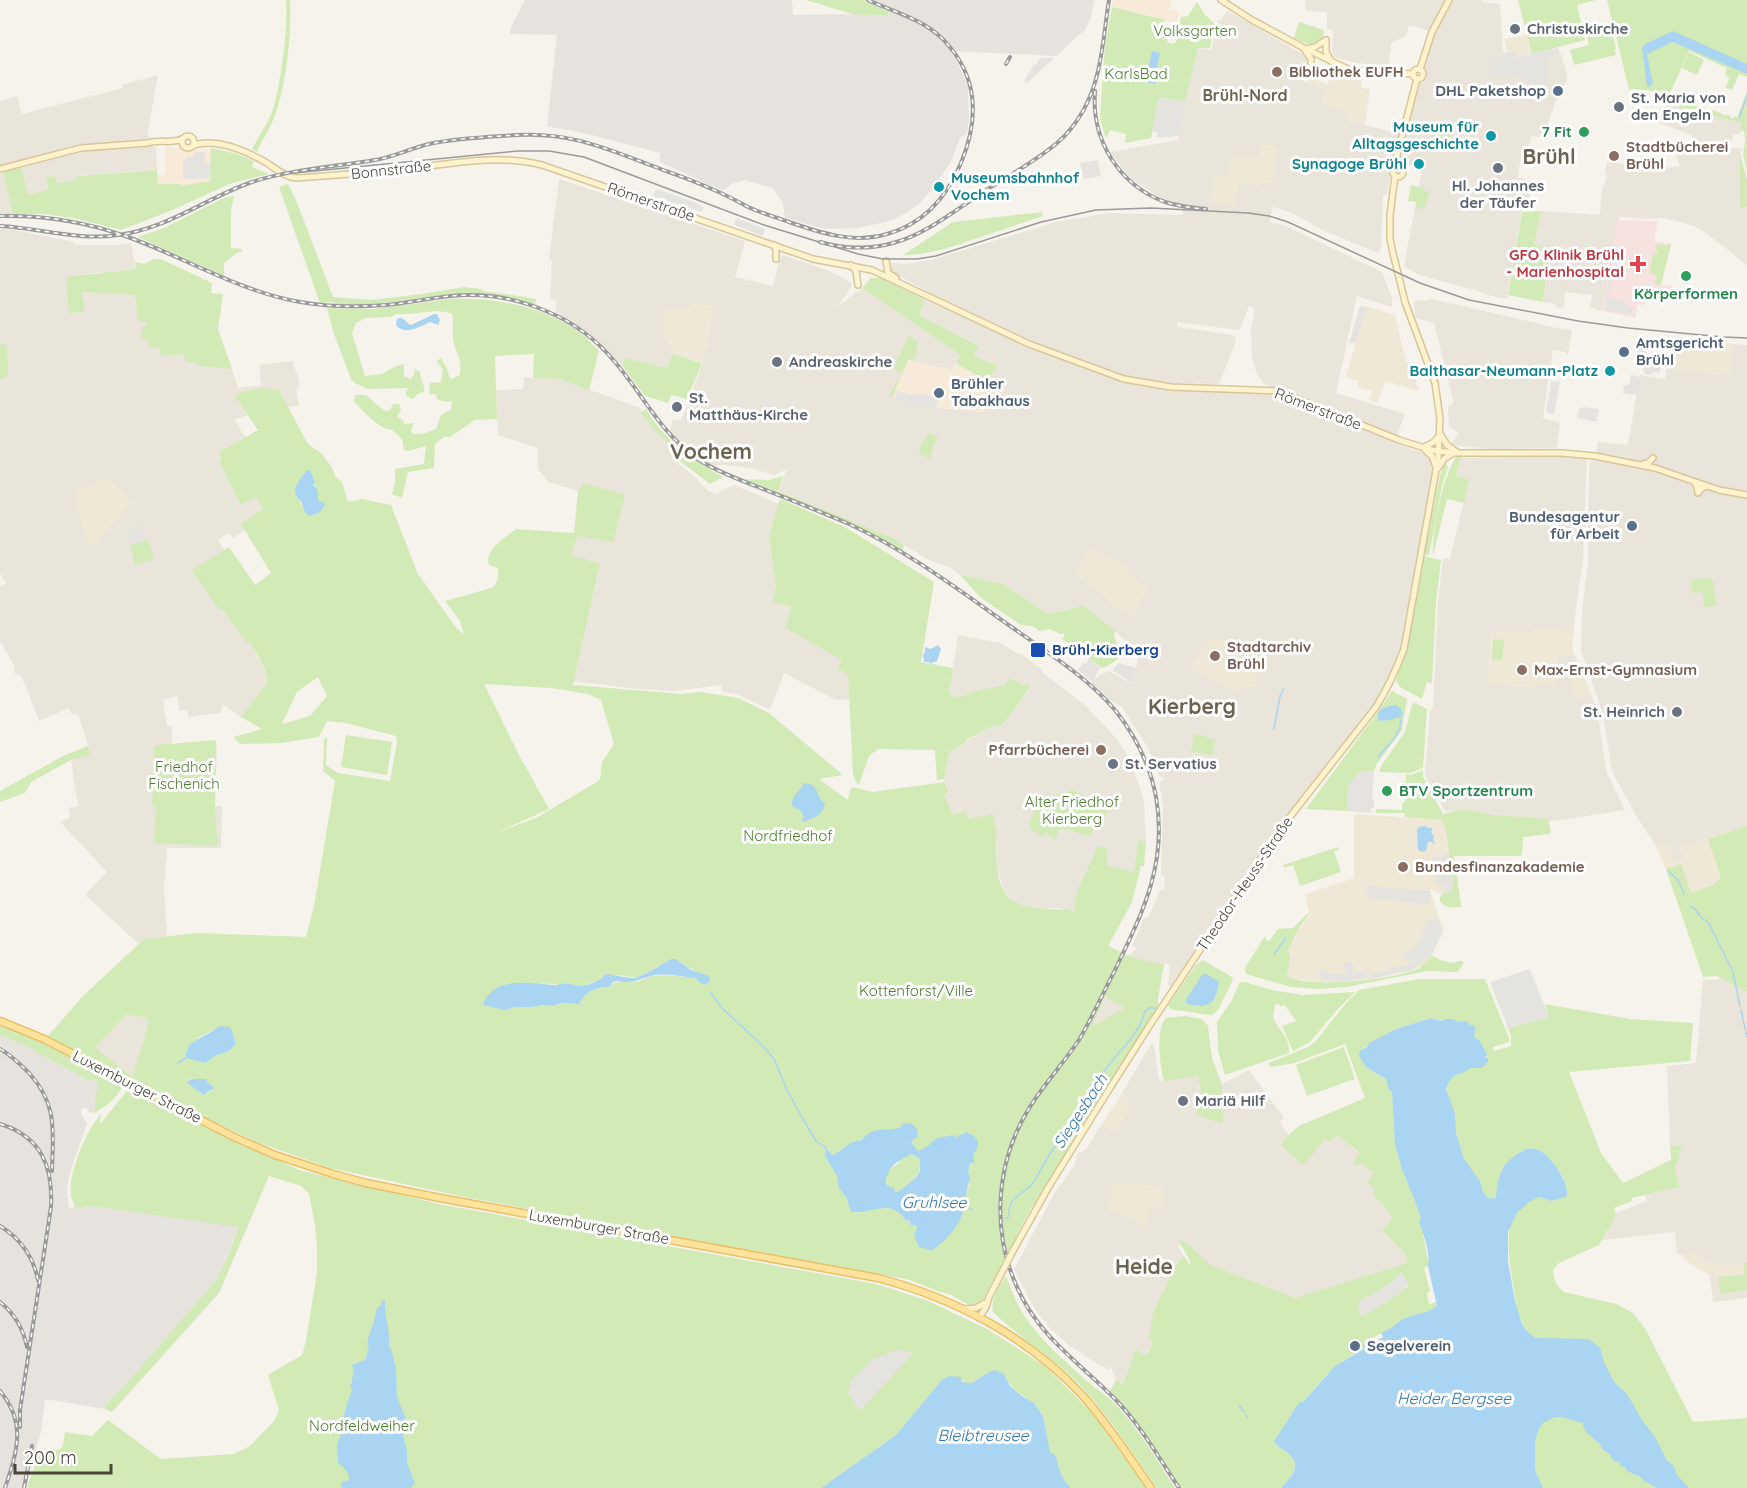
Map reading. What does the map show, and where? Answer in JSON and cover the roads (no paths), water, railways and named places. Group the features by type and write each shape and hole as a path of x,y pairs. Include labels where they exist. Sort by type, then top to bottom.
{"main road":[{"path":"1221,0 1304,48 1352,70 1415,77 1415,70 1420,69 1432,32 1449,0"},
{"path":"1304,48 1316,46 1326,40 1326,52 1331,61"},
{"path":"1304,48 1311,59 1311,69"},
{"name":"Theodor-Heuss-Straße","path":"979,1318 1048,1188 1148,1028 1282,827 1376,707 1393,678 1404,649 1436,470 1440,434 1437,391 1406,303 1392,246 1390,215 1395,176 1400,177 1403,173 1401,168 1397,167 1415,77"},
{"path":"0,169 81,148 155,141 183,143 188,148 194,142 187,136 183,143"},
{"name":"Bonnstraße","path":"194,142 225,146 245,152 288,177 296,178 503,159 542,165 585,180"},
{"name":"Römerstraße","path":"585,180 813,259 872,270 1029,344 1131,381 1171,387 1278,391 1399,440 1439,451 1580,454 1642,465 1653,458 1655,468 1692,481 1697,486 1698,493 1707,486 1747,495"},
{"name":"Römerstraße","path":"717,225 727,226 832,261"},
{"path":"774,245 776,259 786,249"},
{"path":"886,261 888,273 904,285"},
{"path":"851,265 856,271 858,285"},
{"path":"1440,434 1447,445 1457,453 1444,459 1436,470 1432,456 1422,448 1432,444 1440,434"},
{"name":"Luxemburger Straße","path":"0,1021 52,1043 234,1137 276,1155 333,1174 440,1198 878,1278 922,1292 963,1309 993,1325 1026,1346 1067,1379 1096,1412 1151,1488"},
{"path":"963,1309 986,1305 993,1325"}],"water":[{"path":"1673,31 1747,64 1747,74 1673,42 1647,54 1653,84 1647,86 1642,47"},
{"path":"1152,51 1160,53 1155,78 1158,80 1155,84 1146,82 1147,77 1153,77 1147,74"},
{"path":"437,314 440,320 438,325 430,322 417,328 404,330 396,325 399,318 411,325"},
{"path":"308,470 315,482 313,485 318,490 318,500 325,504 318,513 308,516 296,496 295,489"},
{"path":"938,645 941,649 937,661 930,664 924,662 925,647 931,649"},
{"path":"1396,705 1401,709 1403,715 1391,720 1379,721 1379,711"},
{"path":"804,783 813,786 825,803 820,813 804,822 801,811 792,806 792,802"},
{"path":"1425,826 1433,828 1431,832 1435,844 1428,842 1426,851 1421,852 1418,849 1417,830"},
{"path":"671,959 676,959 691,970 709,976 710,981 706,985 700,983 696,978 656,975 631,982 613,982 609,987 591,991 579,1004 562,1003 553,1006 516,1007 505,1010 483,1005 495,989 503,985 523,983 581,986 601,979 606,974 635,978"},
{"path":"1206,974 1219,982 1213,1001 1202,1006 1186,1003 1202,975"},
{"name":"Heider Bergsee","path":"1431,1018 1441,1021 1454,1019 1457,1022 1467,1021 1470,1026 1474,1025 1475,1038 1479,1040 1487,1054 1485,1058 1488,1058 1488,1062 1482,1068 1470,1068 1454,1076 1446,1089 1455,1114 1456,1133 1464,1159 1480,1181 1487,1197 1494,1199 1496,1197 1499,1177 1504,1166 1513,1157 1529,1149 1536,1149 1547,1156 1566,1185 1566,1197 1551,1201 1539,1197 1529,1202 1517,1213 1508,1232 1508,1261 1515,1301 1522,1324 1535,1338 1588,1339 1598,1346 1614,1382 1627,1394 1655,1437 1667,1461 1673,1465 1677,1475 1689,1488 1657,1488 1627,1471 1619,1462 1613,1461 1610,1454 1587,1433 1583,1423 1555,1417 1543,1423 1535,1441 1535,1470 1543,1488 1281,1488 1291,1477 1295,1464 1289,1454 1274,1441 1300,1402 1302,1403 1335,1366 1364,1349 1363,1346 1368,1342 1369,1344 1383,1337 1381,1333 1401,1320 1427,1312 1437,1306 1428,1266 1428,1249 1419,1221 1421,1217 1395,1145 1392,1092 1388,1088 1386,1079 1366,1067 1359,1056 1360,1051 1368,1046 1370,1041 1396,1029"},
{"path":"219,1026 230,1027 233,1034 236,1044 229,1051 205,1063 186,1058 186,1052 193,1042"},
{"path":"206,1079 213,1089 203,1095 187,1081"},
{"name":"Gruhlsee","path":"904,1122 911,1123 917,1129 918,1137 911,1142 918,1151 937,1138 954,1135 957,1138 966,1132 974,1136 978,1142 973,1155 974,1162 970,1164 968,1173 970,1178 960,1219 948,1237 931,1251 919,1247 914,1235 916,1225 911,1226 909,1220 906,1221 894,1210 882,1208 851,1212 846,1197 839,1188 837,1176 825,1156 826,1148 834,1155 873,1131 897,1128","holes":["911,1154 919,1158 920,1171 917,1176 895,1192 886,1181 891,1168"]},
{"name":"Nordfeldweiher","path":"385,1300 389,1347 396,1368 397,1397 405,1416 403,1436 407,1450 407,1463 415,1483 411,1488 341,1488 341,1482 347,1481 349,1476 338,1463 337,1444 344,1428 344,1414 352,1390 350,1385 354,1371 352,1365 365,1360 377,1308"},
{"name":"Bleibtreusee","path":"996,1370 1004,1374 1010,1386 1034,1403 1043,1416 1050,1452 1056,1456 1061,1474 1071,1488 821,1488 896,1435 941,1381 949,1376 961,1377 961,1382 972,1383"}],"waterway":[{"path":"1739,118 1747,96"},
{"path":"1274,729 1280,696 1284,689"},
{"path":"1378,757 1400,728 1400,717"},
{"path":"1668,871 1678,880 1684,894"},
{"path":"1691,907 1708,922 1732,970"},
{"path":"1274,954 1286,938"},
{"path":"1733,972 1740,1006"},
{"path":"710,992 722,1008 774,1059 803,1119 816,1141 826,1148"},
{"name":"Siegesbach","path":"1006,1219 1009,1216 1010,1204 1034,1181 1076,1112 1080,1111 1110,1063 1134,1035 1145,1011 1149,1008 1157,1008"},
{"path":"1741,1010 1747,1037"},
{"path":"178,1063 186,1058"},
{"name":"Siegesbach","path":"965,1205 972,1210"},
{"path":"1239,1405 1244,1412"}],"tram line":[{"path":"294,173 517,151 549,151 584,157 764,225 858,254 883,259 917,259 936,256 1041,222 1096,210 1151,208 1248,213 1288,222 1420,283 1469,300 1628,328 1747,338"}],"railway":[{"path":"0,226 88,236 136,232 170,220 235,189 267,178 298,171 382,159 440,142 535,135 569,138 601,147 698,183 758,211 813,230 837,236 862,238 887,234 923,216 949,187 967,148 973,117 973,102 966,73 959,59 941,37 922,23 868,0"},
{"path":"820,242 866,248 906,239 942,220 1049,150 1068,132 1089,98 1101,57 1109,0"},
{"path":"1006,64 1010,57"},
{"path":"1095,91 1095,109 1103,143 1122,172 1134,184 1165,202 1206,209"},
{"path":"0,216 49,218 97,227 150,245 255,290 300,302 332,306 364,306 475,295 511,300 556,315 584,332 600,346 615,362 663,427 699,460 728,475 849,524 892,546 1053,656 1104,698 1129,730 1150,773 1159,821 1155,867 1150,888 1134,930 1088,1023 1079,1040 1034,1101 1017,1130 1009,1152 1001,1197 1003,1243 1017,1287 1036,1320 1048,1335 1134,1420 1179,1488"},
{"path":"0,1049 29,1073 45,1096 52,1119 52,1171"},
{"path":"0,1124 26,1137 35,1145 47,1167 51,1192 51,1207 20,1410 20,1427"},
{"path":"0,1226 25,1249 33,1263 38,1280"},
{"path":"0,1302 18,1322 27,1347"},
{"path":"0,1391 14,1415 17,1426 16,1450 5,1488"},
{"path":"24,1488 32,1446"}],"place":[{"name":"Christuskirche","path":"1515,29"},
{"name":"Bibliothek EUFH","path":"1277,72"},
{"name":"DHL Paketshop","path":"1558,91"},
{"name":"St. Maria von den Engeln","path":"1619,107"},
{"name":"7 Fit","path":"1584,132"},
{"name":"Museum für Alltagsgeschichte","path":"1491,136"},
{"name":"Stadtbücherei Brühl","path":"1614,156"},
{"name":"Synagoge Brühl","path":"1419,164"},
{"name":"Hl. Johannes der Täufer","path":"1498,168"},
{"name":"Museumsbahnhof Vochem","path":"939,187"},
{"name":"GFO Klinik Brühl - Marienhospital","path":"1638,264"},
{"name":"Körperformen","path":"1686,276"},
{"name":"Amtsgericht Brühl","path":"1624,352"},
{"name":"Andreaskirche","path":"777,362"},
{"name":"Balthasar-Neumann-Platz","path":"1610,371"},
{"name":"Brühler Tabakhaus","path":"939,393"},
{"name":"St. Matthäus-Kirche","path":"677,407"},
{"name":"Bundesagentur für Arbeit","path":"1632,526"},
{"name":"Brühl-Kierberg","path":"1038,650"},
{"name":"Stadtarchiv Brühl","path":"1215,656"},
{"name":"Max-Ernst-Gymnasium","path":"1522,670"},
{"name":"St. Heinrich","path":"1677,712"},
{"name":"Pfarrbücherei","path":"1101,750"},
{"name":"St. Servatius","path":"1113,764"},
{"name":"BTV Sportzentrum","path":"1387,791"},
{"name":"Bundesfinanzakademie","path":"1403,867"},
{"name":"Mariä Hilf","path":"1183,1101"},
{"name":"Segelverein","path":"1355,1346"}],"district":[{"name":"Brühl-Nord","path":"1245,95"},
{"name":"Brühl","path":"1549,157"},
{"name":"Vochem","path":"711,452"},
{"name":"Kierberg","path":"1192,707"},
{"name":"Heide","path":"1144,1267"}],"park label":[{"name":"Volksgarten","path":"1195,31"},
{"name":"KarlsBad","path":"1136,74"},
{"name":"Friedhof Fischenich","path":"184,776"},
{"name":"Alter Friedhof Kierberg","path":"1072,810"},
{"name":"Nordfriedhof","path":"788,836"},
{"name":"Kottenforst/Ville","path":"916,991"}]}
